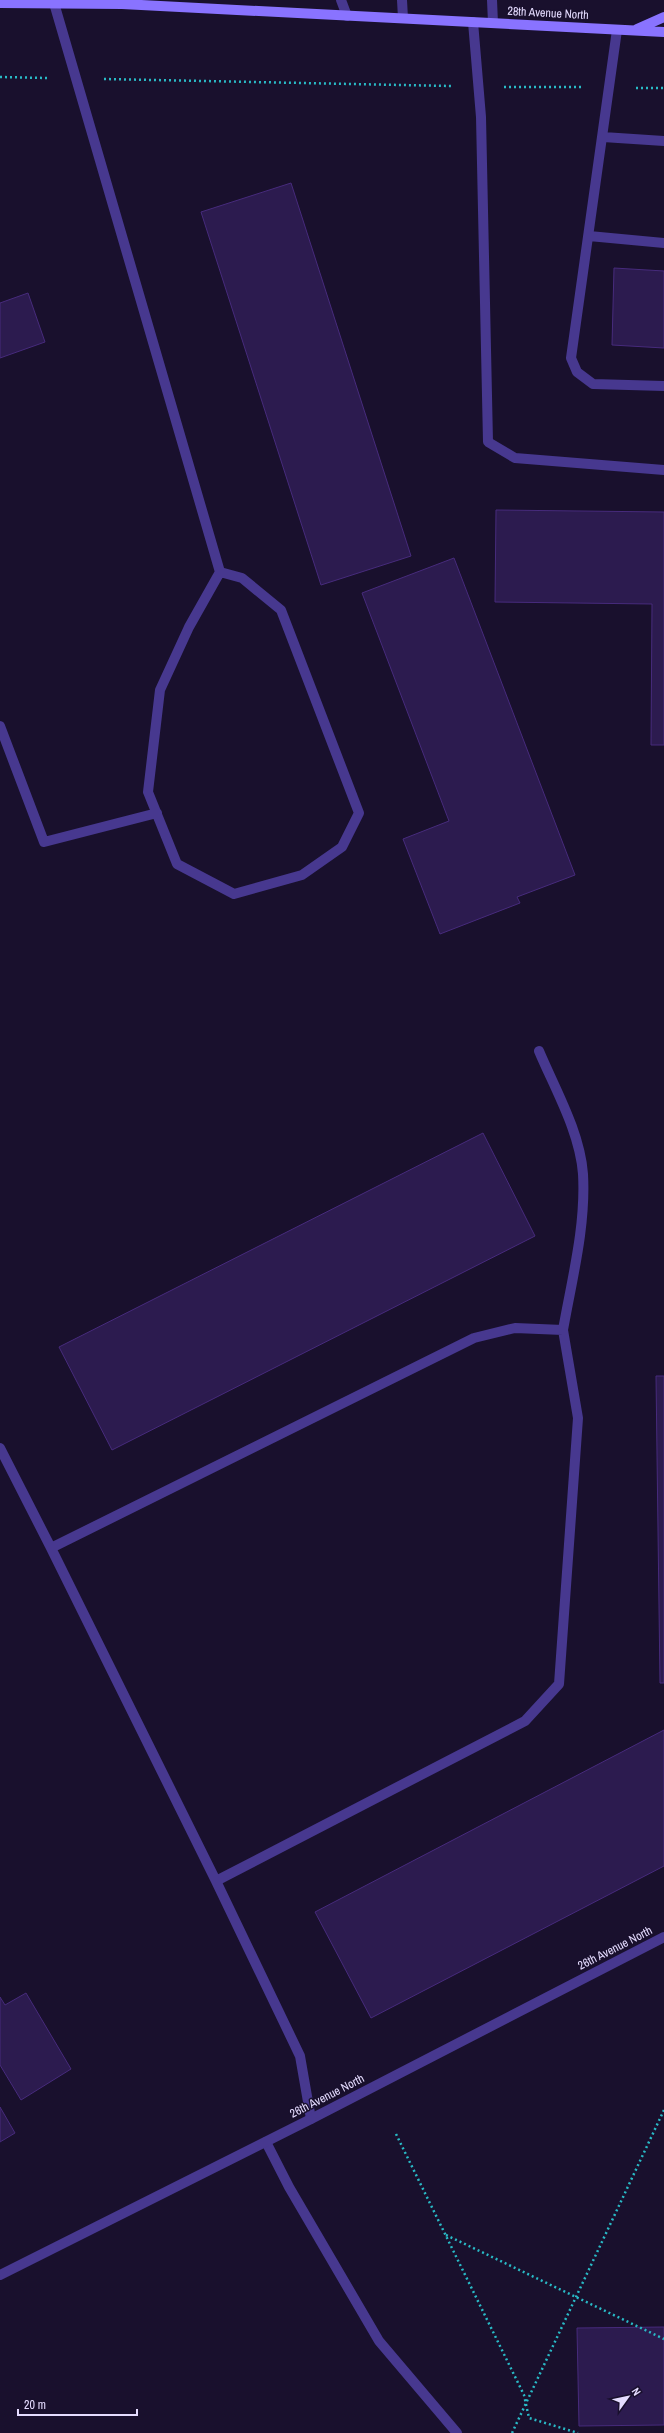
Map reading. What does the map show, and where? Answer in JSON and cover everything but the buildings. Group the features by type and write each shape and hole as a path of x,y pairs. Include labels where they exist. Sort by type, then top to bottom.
{"main road":[{"name":"28th Avenue North","path":"0,3 122,2 347,16 664,32"},
{"path":"634,31 664,17"}],"street":[{"path":"341,0 347,16"},
{"path":"402,0 404,18"},
{"path":"492,0 493,23"},
{"path":"54,3 220,572 189,627 160,690 148,792 177,864 234,894 302,875 342,847 359,813 281,610 242,578 220,572"},
{"path":"473,22 478,87 488,442 515,458 664,470"},
{"path":"617,30 572,358 577,372 592,384 664,386"},
{"path":"603,137 664,140"},
{"path":"588,236 664,242"},
{"path":"0,726 44,842 157,814"},
{"path":"216,1881 525,1721 559,1684 578,1418 563,1330 583,1211 583,1172 573,1132 539,1051"},
{"path":"51,1548 474,1338 515,1328 563,1330"},
{"path":"0,1448 216,1881 300,2056 311,2119"},
{"name":"26th Avenue North","path":"0,2275 266,2142 664,1937"},
{"path":"266,2142 289,2187 379,2341 457,2433"}],"path":[{"path":"0,76 478,87 664,88"},
{"path":"512,2433 664,2110"},
{"path":"396,2134 524,2396 529,2418 578,2433"},
{"path":"446,2235 664,2339"}]}
